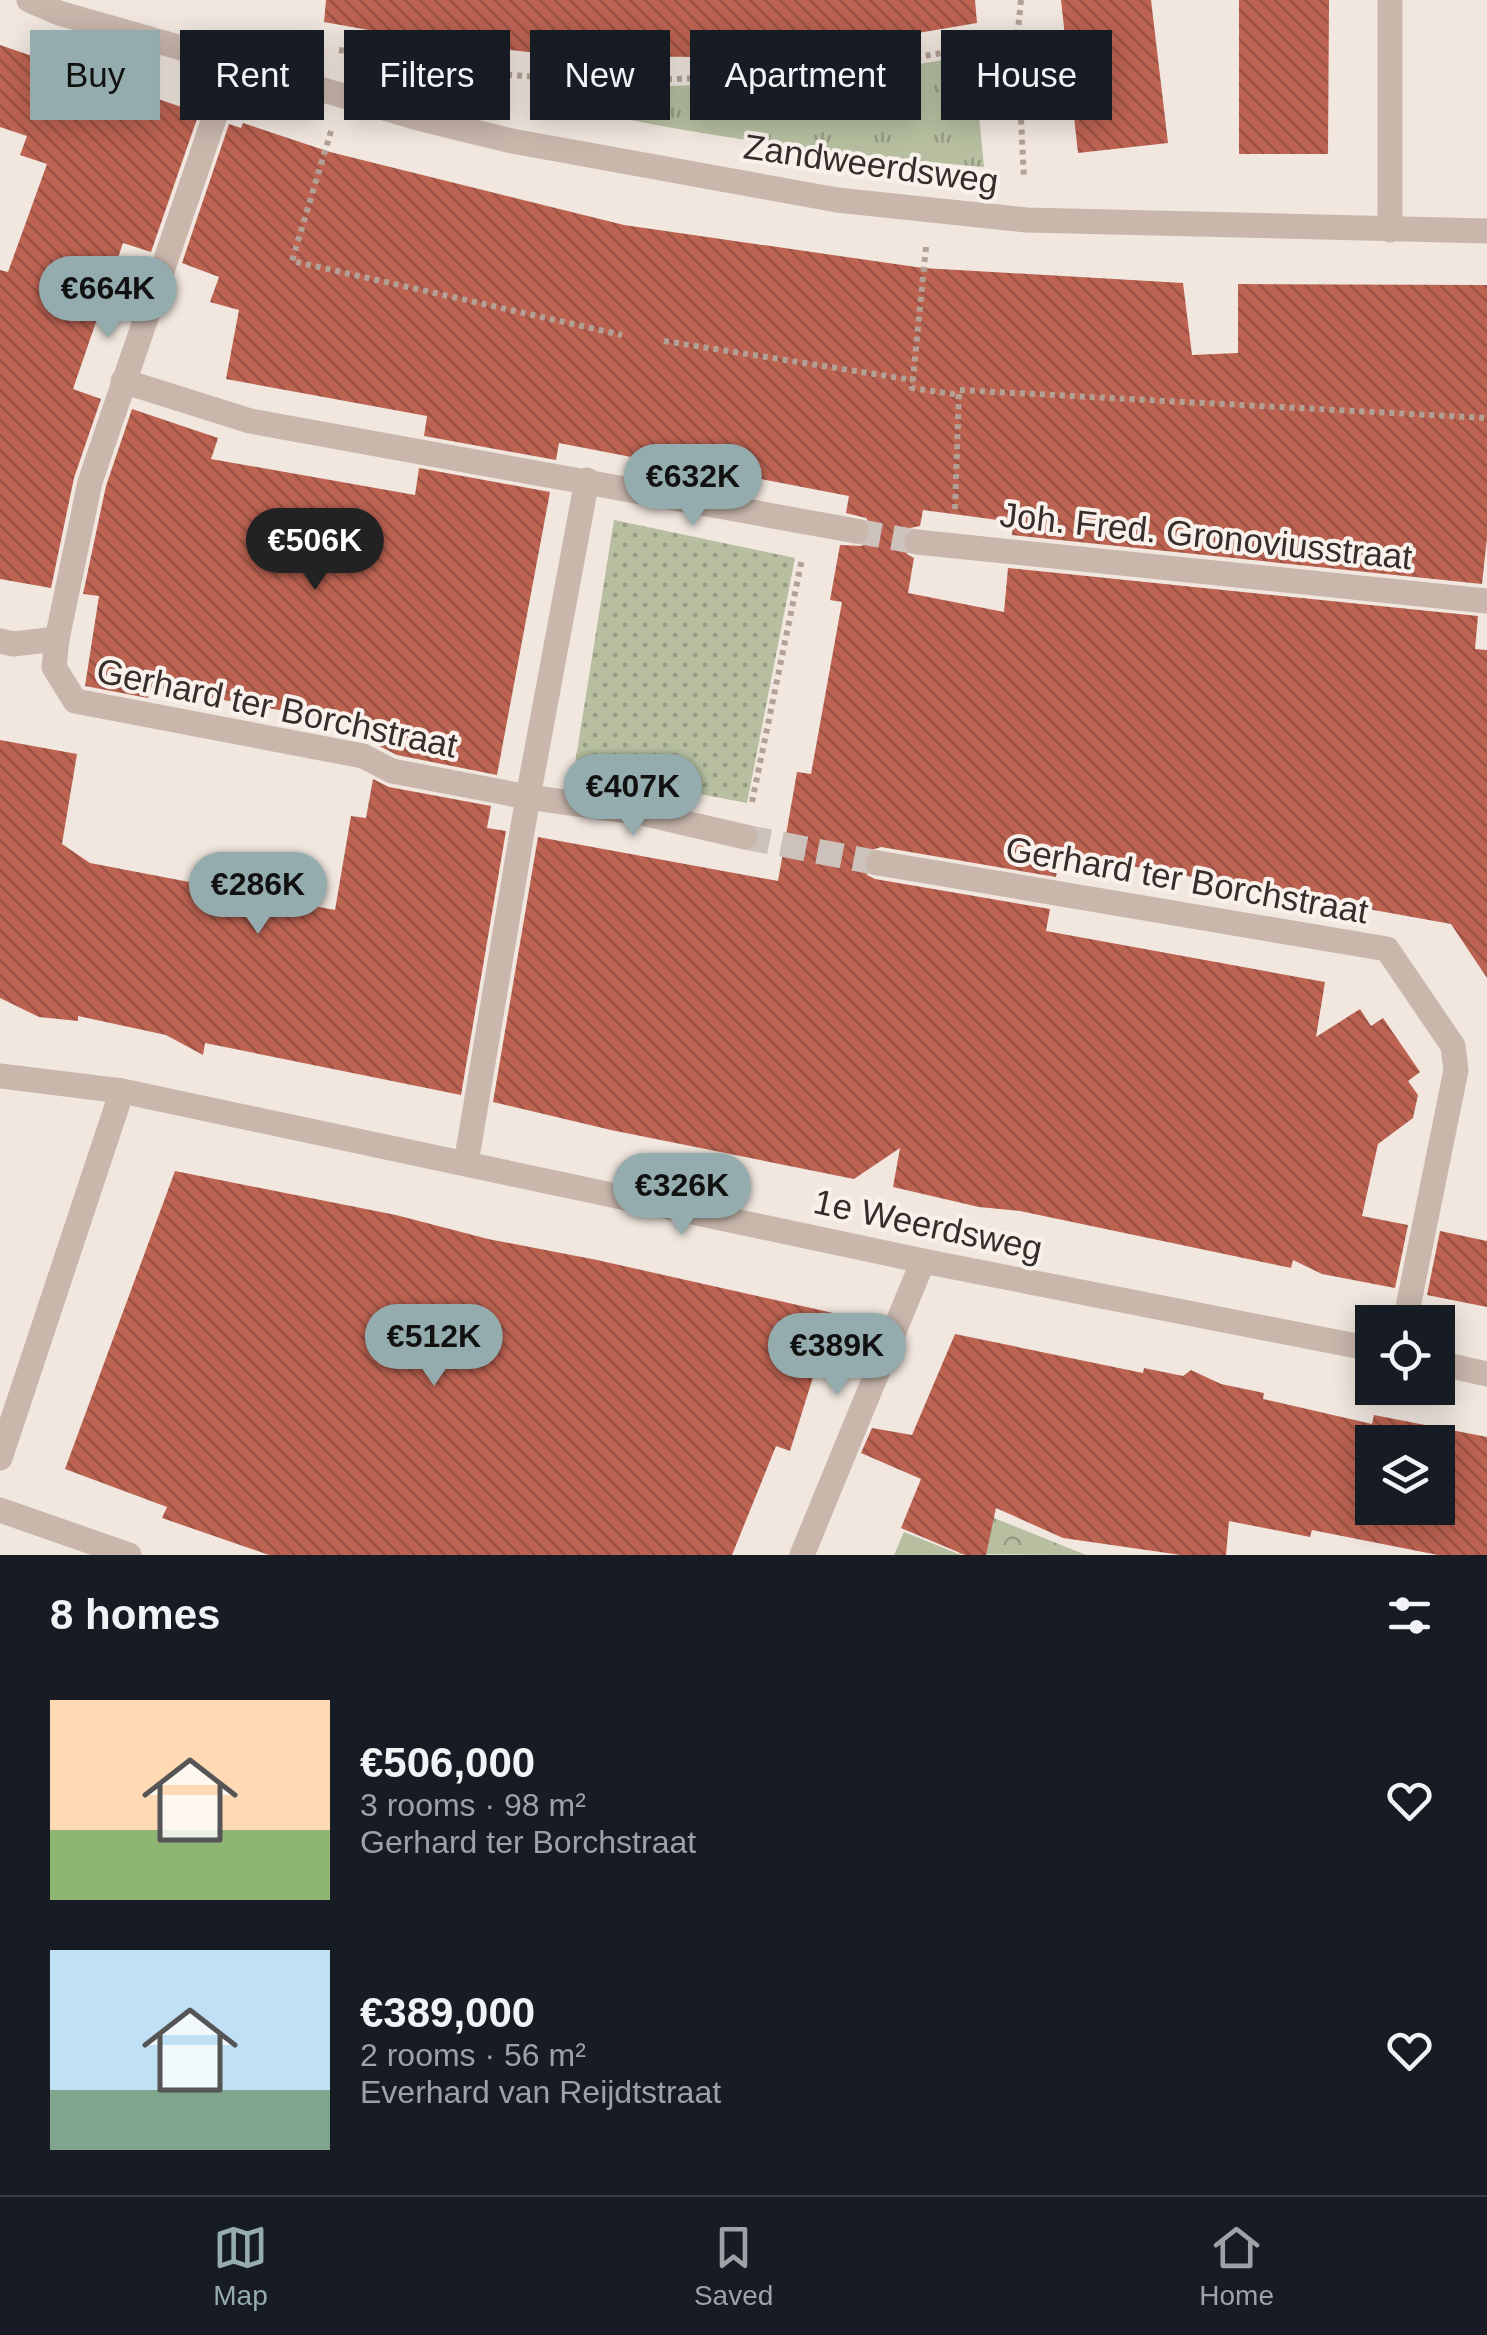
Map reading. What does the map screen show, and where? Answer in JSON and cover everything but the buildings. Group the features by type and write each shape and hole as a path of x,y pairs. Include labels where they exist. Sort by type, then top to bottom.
{"street":[{"name":"Zandweerdsweg","path":"29,0 58,13 180,48"},
{"path":"1390,0 1390,230"},
{"name":"Zandweerdsweg","path":"324,91 493,136 837,200 1026,220 1487,230"},
{"path":"57,639 90,482 213,120"},
{"path":"123,382 250,421 856,531"},
{"path":"466,1164 528,796 587,480"},
{"name":"Joh. Fred. Gronoviusstraat","path":"917,542 1487,600"},
{"name":"Gerhard ter Borchstraat","path":"0,642 57,639 54,667 75,701 362,756 392,771 642,812 745,836"},
{"name":"Gerhard ter Borchstraat","path":"878,863 1387,949 1453,1046 1456,1070 1408,1305"},
{"name":"1e Weerdsweg","path":"0,1076 122,1091 922,1261 1355,1347"},
{"path":"0,1458 122,1091"},
{"path":"802,1555 922,1261"},
{"path":"1455,1367 1487,1374"},
{"path":"0,1510 129,1555"}],"path":[{"path":"1017,30 1020,0"},
{"name":"Zandweerdsweg","path":"337,49 344,50"},
{"name":"Zandweerdsweg","path":"510,71 664,80 756,76 941,54"},
{"path":"342,96 292,261 622,336"},
{"name":"Zandweerdsweg","path":"1006,178 1024,179 1021,120"},
{"path":"929,210 912,388 959,395"},
{"path":"664,341 913,380"},
{"path":"954,545 959,390 1487,418"},
{"path":"745,836 810,524"}],"green space":[{"path":"941,60 941,120 979,120 984,167 766,143 632,120 670,120 670,86 690,85 690,120 921,120 921,63"},
{"path":"614,520 795,558 747,803 574,770"},
{"path":"979,1512 1086,1555 959,1554"},
{"path":"904,1532 961,1555 894,1555"}],"tunnel":[{"path":"856,531 917,542"},
{"path":"745,837 878,863"}]}
